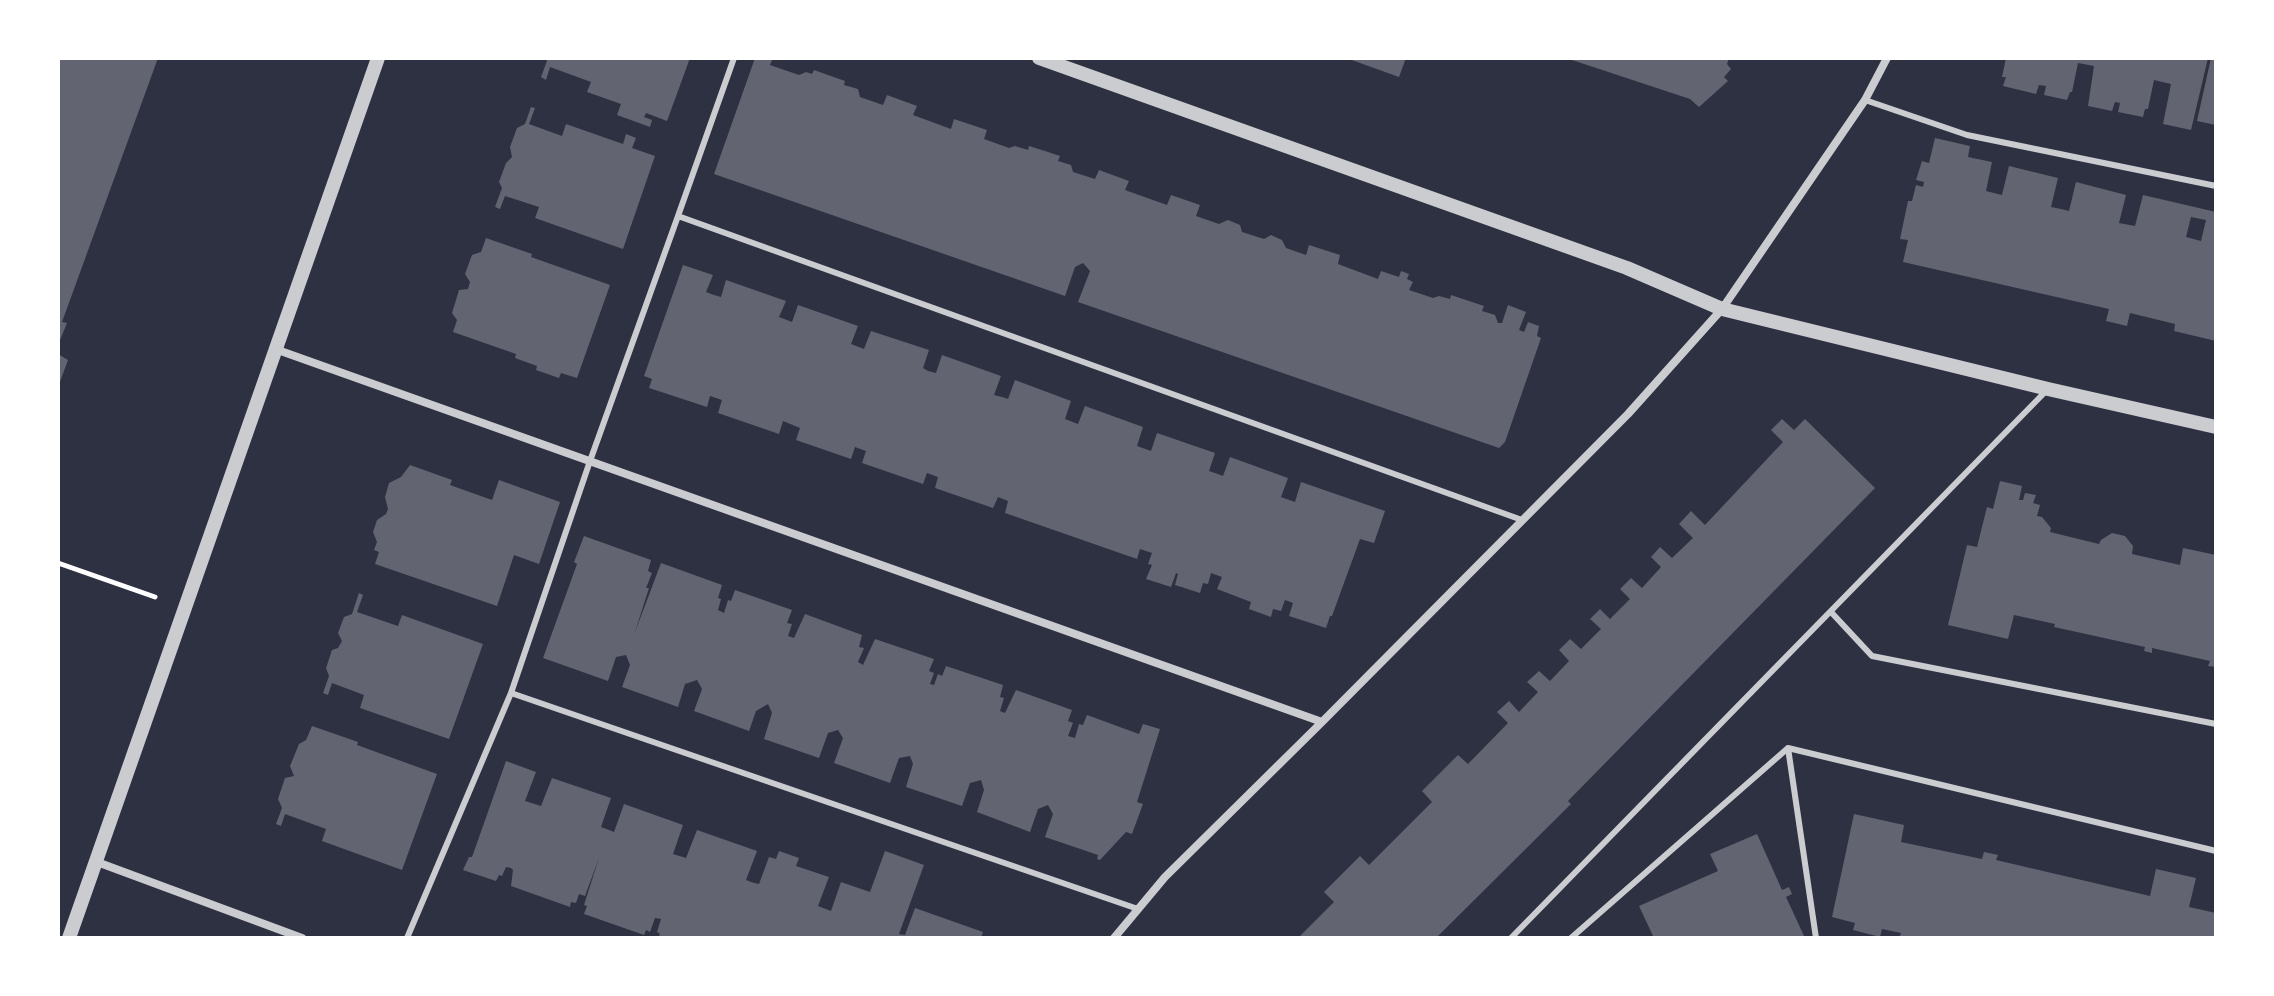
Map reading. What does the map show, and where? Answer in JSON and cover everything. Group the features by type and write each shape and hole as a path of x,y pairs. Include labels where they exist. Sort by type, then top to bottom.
{"street":[{"path":"69,938 378,58"},
{"path":"1039,58 1627,268 1722,309 2216,427"},
{"path":"1114,938 1165,877 1628,414 1722,309 1865,100 1887,58"},
{"path":"274,349 1322,722"},
{"path":"97,862 302,938"}],"lane":[{"path":"407,938 511,693 734,58"},
{"path":"1865,100 1967,135 2216,186"},
{"path":"678,216 1522,520"},
{"path":"1511,938 2048,389"},
{"path":"1831,612 1872,656 2216,724"},
{"path":"511,693 1138,909"},
{"path":"1788,748 2216,851"},
{"path":"1571,938 1788,748"},
{"path":"1788,748 1816,938"}],"path":[{"path":"58,563 185,608"}],"building":[{"path":"58,58 158,58 62,322 67,323 58,345"},
{"path":"545,58 690,58 667,121 646,113 644,117 652,120 650,127 617,115 621,104 587,92 591,82 550,67 546,80 541,77 547,61"},
{"path":"755,58 773,58 770,65 799,75 806,72 812,74 814,70 845,81 844,85 858,89 860,97 883,105 887,95 917,106 913,115 951,129 954,119 987,130 984,139 1009,148 1015,146 1028,150 1029,146 1060,156 1058,161 1071,165 1073,172 1095,179 1099,170 1129,181 1125,190 1167,205 1171,195 1200,205 1196,216 1219,224 1228,220 1240,225 1242,232 1264,239 1271,235 1282,240 1286,248 1306,255 1309,245 1340,255 1338,264 1378,279 1381,271 1399,277 1401,271 1409,274 1407,279 1413,282 1409,290 1433,298 1450,299 1451,295 1484,306 1482,311 1495,315 1498,323 1502,323 1508,305 1526,312 1519,330 1524,332 1528,322 1539,326 1537,336 1541,338 1505,442 1499,448 1078,302 1090,271 1083,263 1075,267 1065,296 714,174"},
{"path":"1346,58 1406,58 1399,77"},
{"path":"1729,58 1727,64 1731,69 1724,77 1728,81 1699,107 1690,99 1569,59"},
{"path":"2006,58 2208,58 2191,130 2163,124 2171,84 2154,80 2148,109 2145,109 2143,117 2118,112 2120,103 2115,102 2112,111 2088,106 2094,66 2078,63 2072,92 2067,100 2044,95 2046,86 2039,85 2036,94 2003,86"},
{"path":"2211,58 2216,58 2216,125 2197,121"},
{"path":"531,107 535,108 529,124 562,136 566,124 623,144 626,134 636,138 632,148 655,156 623,249 535,218 539,207 505,196 500,209 495,207 502,188 499,182 506,163 512,157 510,147 517,128 525,124"},
{"path":"1935,138 1970,146 1968,157 1992,162 1986,191 2002,195 2009,166 2058,178 2051,207 2069,211 2076,182 2126,195 2119,223 2135,226 2143,195 2216,212 2216,341 2174,331 2175,324 2130,313 2127,326 2106,321 2109,309 1903,262 1908,240 1900,239 1908,201 1912,201 1916,185 1923,187 1924,182 1916,180 1922,161 1929,163","holes":["2191,217 2206,220 2201,241 2186,237"]},
{"path":"486,238 610,285 577,378 561,373 559,378 536,370 537,366 515,358 516,354 453,332 457,320 452,313 459,290 468,289 470,282 465,274 472,255 481,252"},
{"path":"683,265 713,275 706,292 714,295 721,297 726,280 786,301 779,317 792,322 798,305 858,326 851,344 864,349 871,331 929,350 923,368 928,371 936,373 942,355 1001,376 994,395 1008,399 1015,380 1071,401 1065,419 1078,424 1085,406 1143,427 1137,446 1151,451 1157,433 1215,453 1209,471 1223,476 1230,457 1288,478 1281,497 1295,502 1301,482 1385,511 1374,543 1360,539 1326,628 1289,616 1293,603 1285,600 1281,611 1273,609 1271,617 1249,609 1251,602 1217,589 1222,577 1211,573 1208,584 1203,583 1200,593 1175,585 1176,573 1171,587 1146,579 1152,565 1148,564 1152,553 1140,549 1137,559 1005,513 1008,501 998,497 993,508 935,488 938,477 927,473 923,484 862,463 866,451 855,447 851,459 796,440 800,428 783,421 779,434 718,413 722,400 710,396 707,407 649,388 652,379 644,376"},
{"path":"58,354 68,360 58,387"},
{"path":"1782,419 1794,430 1805,419 1875,488 1568,801 1571,804 1436,938 1298,938 1334,902 1324,892 1360,856 1369,865 1432,802 1422,791 1458,755 1468,764 1508,723 1497,712 1509,701 1519,712 1538,692 1527,682 1539,671 1550,681 1569,661 1559,650 1570,639 1581,649 1601,629 1590,619 1600,609 1610,619 1630,599 1620,589 1631,578 1642,588 1661,567 1651,557 1660,547 1672,558 1693,538 1679,524 1691,511 1705,525 1783,442 1771,430"},
{"path":"410,465 452,480 450,485 492,500 499,480 560,502 539,564 514,555 497,606 375,564 379,552 374,550 377,542 373,532 377,520 388,509 385,497 389,483 401,477"},
{"path":"2000,481 2022,486 2019,500 2023,500 2025,493 2036,495 2033,503 2040,505 2037,516 2042,517 2051,528 2050,532 2099,544 2112,533 2125,536 2133,546 2132,554 2180,565 2183,548 2216,555 2216,667 2208,666 2210,661 2152,648 2152,653 2144,651 2145,647 2014,615 2008,639 1948,625 1967,545 1977,547 1987,507 1993,509"},
{"path":"584,536 651,560 648,571 652,573 646,588 649,588 635,632 661,563 722,585 718,610 724,613 735,590 792,610 787,623 792,624 788,636 794,638 805,614 862,635 859,647 864,648 858,662 863,665 875,639 934,659 929,671 934,673 930,684 934,685 938,674 942,676 946,666 1003,685 1000,697 1004,698 1000,711 1005,713 1016,690 1072,710 1068,721 1073,723 1068,736 1075,738 1079,724 1083,725 1087,715 1139,734 1143,724 1160,729 1137,802 1143,804 1132,834 1126,832 1100,860 1097,859 1098,855 1045,837 1053,814 1048,805 1038,809 1030,832 977,812 984,790 981,780 970,783 962,806 906,787 913,764 910,756 899,758 890,783 834,763 843,738 838,730 828,733 819,758 764,739 772,713 768,704 756,711 749,731 694,711 702,689 697,680 685,684 678,707 622,687 630,665 626,655 616,657 608,681 543,658"},
{"path":"359,593 363,595 357,612 398,626 402,615 483,644 449,739 360,708 364,695 332,683 328,695 323,693 332,650 338,648 342,641 338,633 344,617 352,614"},
{"path":"312,726 437,774 402,870 322,841 326,829 285,814 281,826 276,824 282,808 278,799 285,778 294,776 290,766 299,744 306,740"},
{"path":"506,761 536,772 525,801 541,806 552,778 611,798 601,827 614,832 624,804 683,825 673,854 686,858 697,830 757,851 746,880 754,883 759,884 769,857 776,859 779,851 799,858 796,866 829,877 818,906 831,911 841,882 870,892 885,851 924,865 899,934 905,935 915,908 983,932 981,938 658,938 661,919 655,918 650,932 646,930 644,935 584,914 599,858 585,896 579,894 576,903 571,902 570,907 511,886 511,868 506,867 496,881 463,870 469,857 472,857"},
{"path":"1854,814 1904,825 1901,842 1982,859 1984,852 1998,855 1996,860 2150,896 2156,869 2196,878 2189,907 2216,913 2216,938 1899,938 1901,933 1882,929 1880,937 1853,930 1855,923 1832,917"},
{"path":"1757,834 1782,890 1789,887 1792,894 1786,897 1805,938 1654,938 1639,906 1718,871 1710,854"}]}
